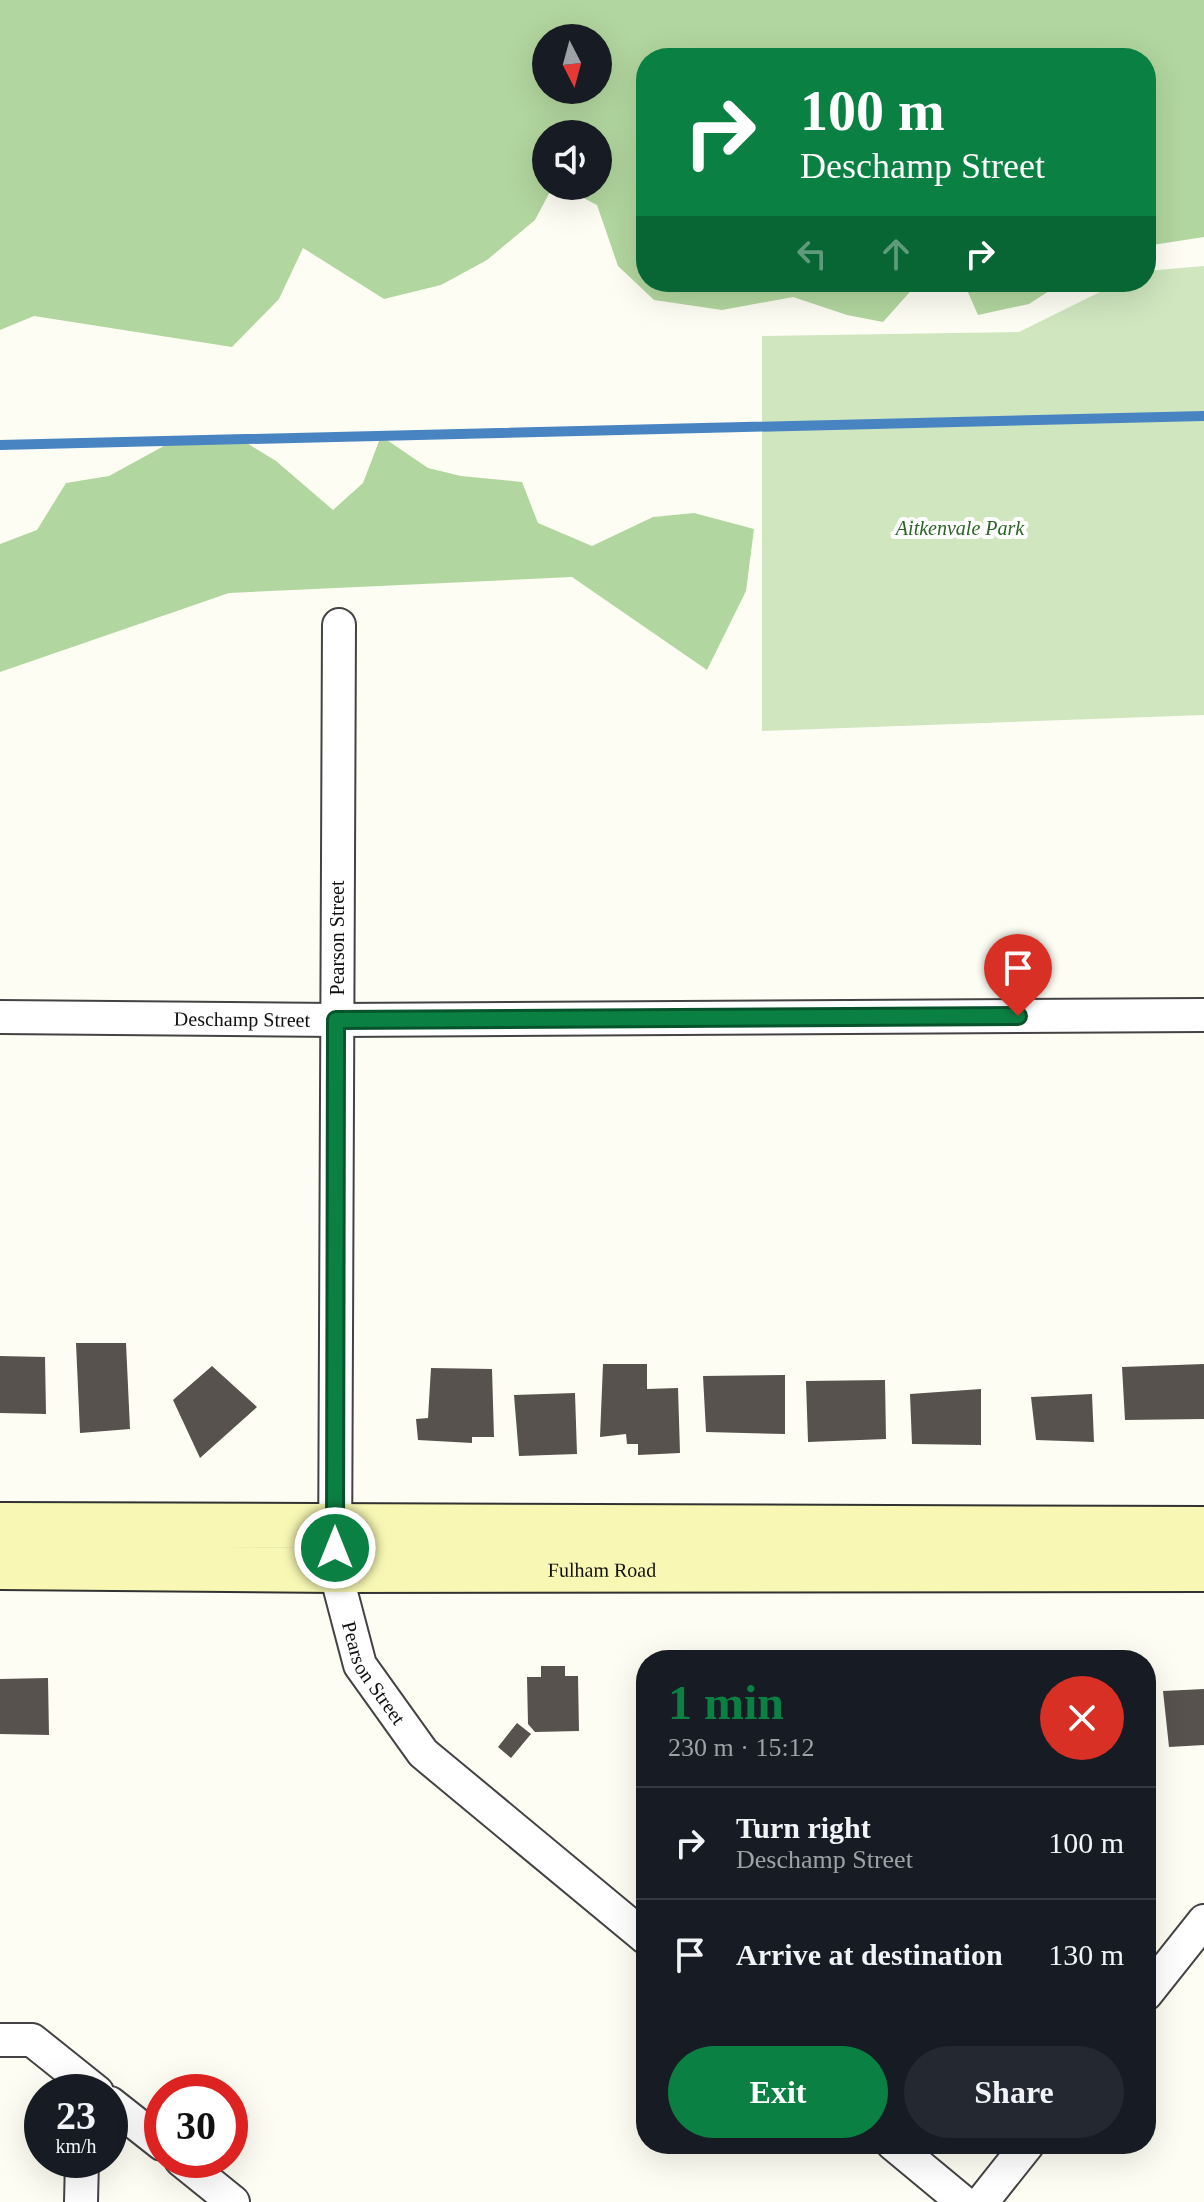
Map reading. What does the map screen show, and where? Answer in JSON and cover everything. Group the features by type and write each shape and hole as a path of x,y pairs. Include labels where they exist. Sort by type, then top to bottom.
{"street":[{"name":"Pearson Street","path":"339,625 335,1570 360,1665 423,1753 636,1930"},
{"name":"Deschamp Street","path":"0,1017 336,1020 1204,1015"},
{"path":"0,1525 1204,1529"},
{"name":"Fulham Road","path":"0,1567 335,1570 1204,1569"},
{"path":"1156,1981 1204,1921"},
{"path":"0,2040 32,2040 71,2074"},
{"path":"128,2117 144,2130"},
{"path":"905,2154 963,2202"},
{"path":"982,2202 1020,2154"},
{"path":"81,2202 82,2178"},
{"path":"203,2178 233,2202"}],"green space":[{"path":"0,0 1204,0 1204,237 1156,244 1156,48 636,48 636,283 618,266 597,205 587,200 612,200 612,120 532,120 532,200 546,200 535,220 487,260 441,285 384,299 303,248 279,299 232,347 34,316 0,330"},
{"name":"Aitkenvale Park","path":"1204,266 1204,715 762,731 762,336 1019,332 1100,292 1156,292 1156,270"},
{"path":"646,292 910,292 883,322 847,315 793,297 722,310 654,300"},
{"path":"968,292 1048,292 1029,304 978,315"},
{"path":"381,436 428,468 461,476 522,482 538,523 592,546 653,517 694,513 754,529 746,591 707,670 572,577 229,593 0,672 0,544 37,530 66,483 109,476 173,441 240,439 276,461 333,510 363,483"}],"building":[{"path":"76,1343 126,1343 130,1429 80,1433"},
{"path":"0,1356 45,1357 46,1414 0,1413"},
{"path":"603,1364 647,1364 647,1389 678,1388 680,1453 638,1455 638,1444 627,1444 626,1434 600,1437"},
{"path":"1204,1364 1204,1419 1125,1420 1122,1367"},
{"path":"212,1366 257,1407 200,1458 173,1400"},
{"path":"431,1368 492,1369 494,1437 472,1437 472,1443 418,1440 416,1419 428,1418"},
{"path":"785,1375 785,1434 706,1432 703,1376"},
{"path":"885,1380 886,1439 808,1442 806,1381"},
{"path":"981,1389 981,1445 912,1444 910,1394"},
{"path":"575,1393 577,1454 519,1456 514,1395"},
{"path":"1092,1394 1094,1442 1036,1440 1031,1397"},
{"path":"541,1666 565,1666 565,1676 578,1676 579,1731 535,1732 528,1724 527,1677 541,1677"},
{"path":"48,1678 49,1735 0,1734 0,1679"},
{"path":"1204,1689 1204,1745 1169,1747 1163,1691"},
{"path":"517,1723 531,1734 511,1758 498,1747"}],"waterway":[{"path":"0,445 1204,416"}],"route":[{"path":"335,1548 336,1020 1018,1016"}]}
